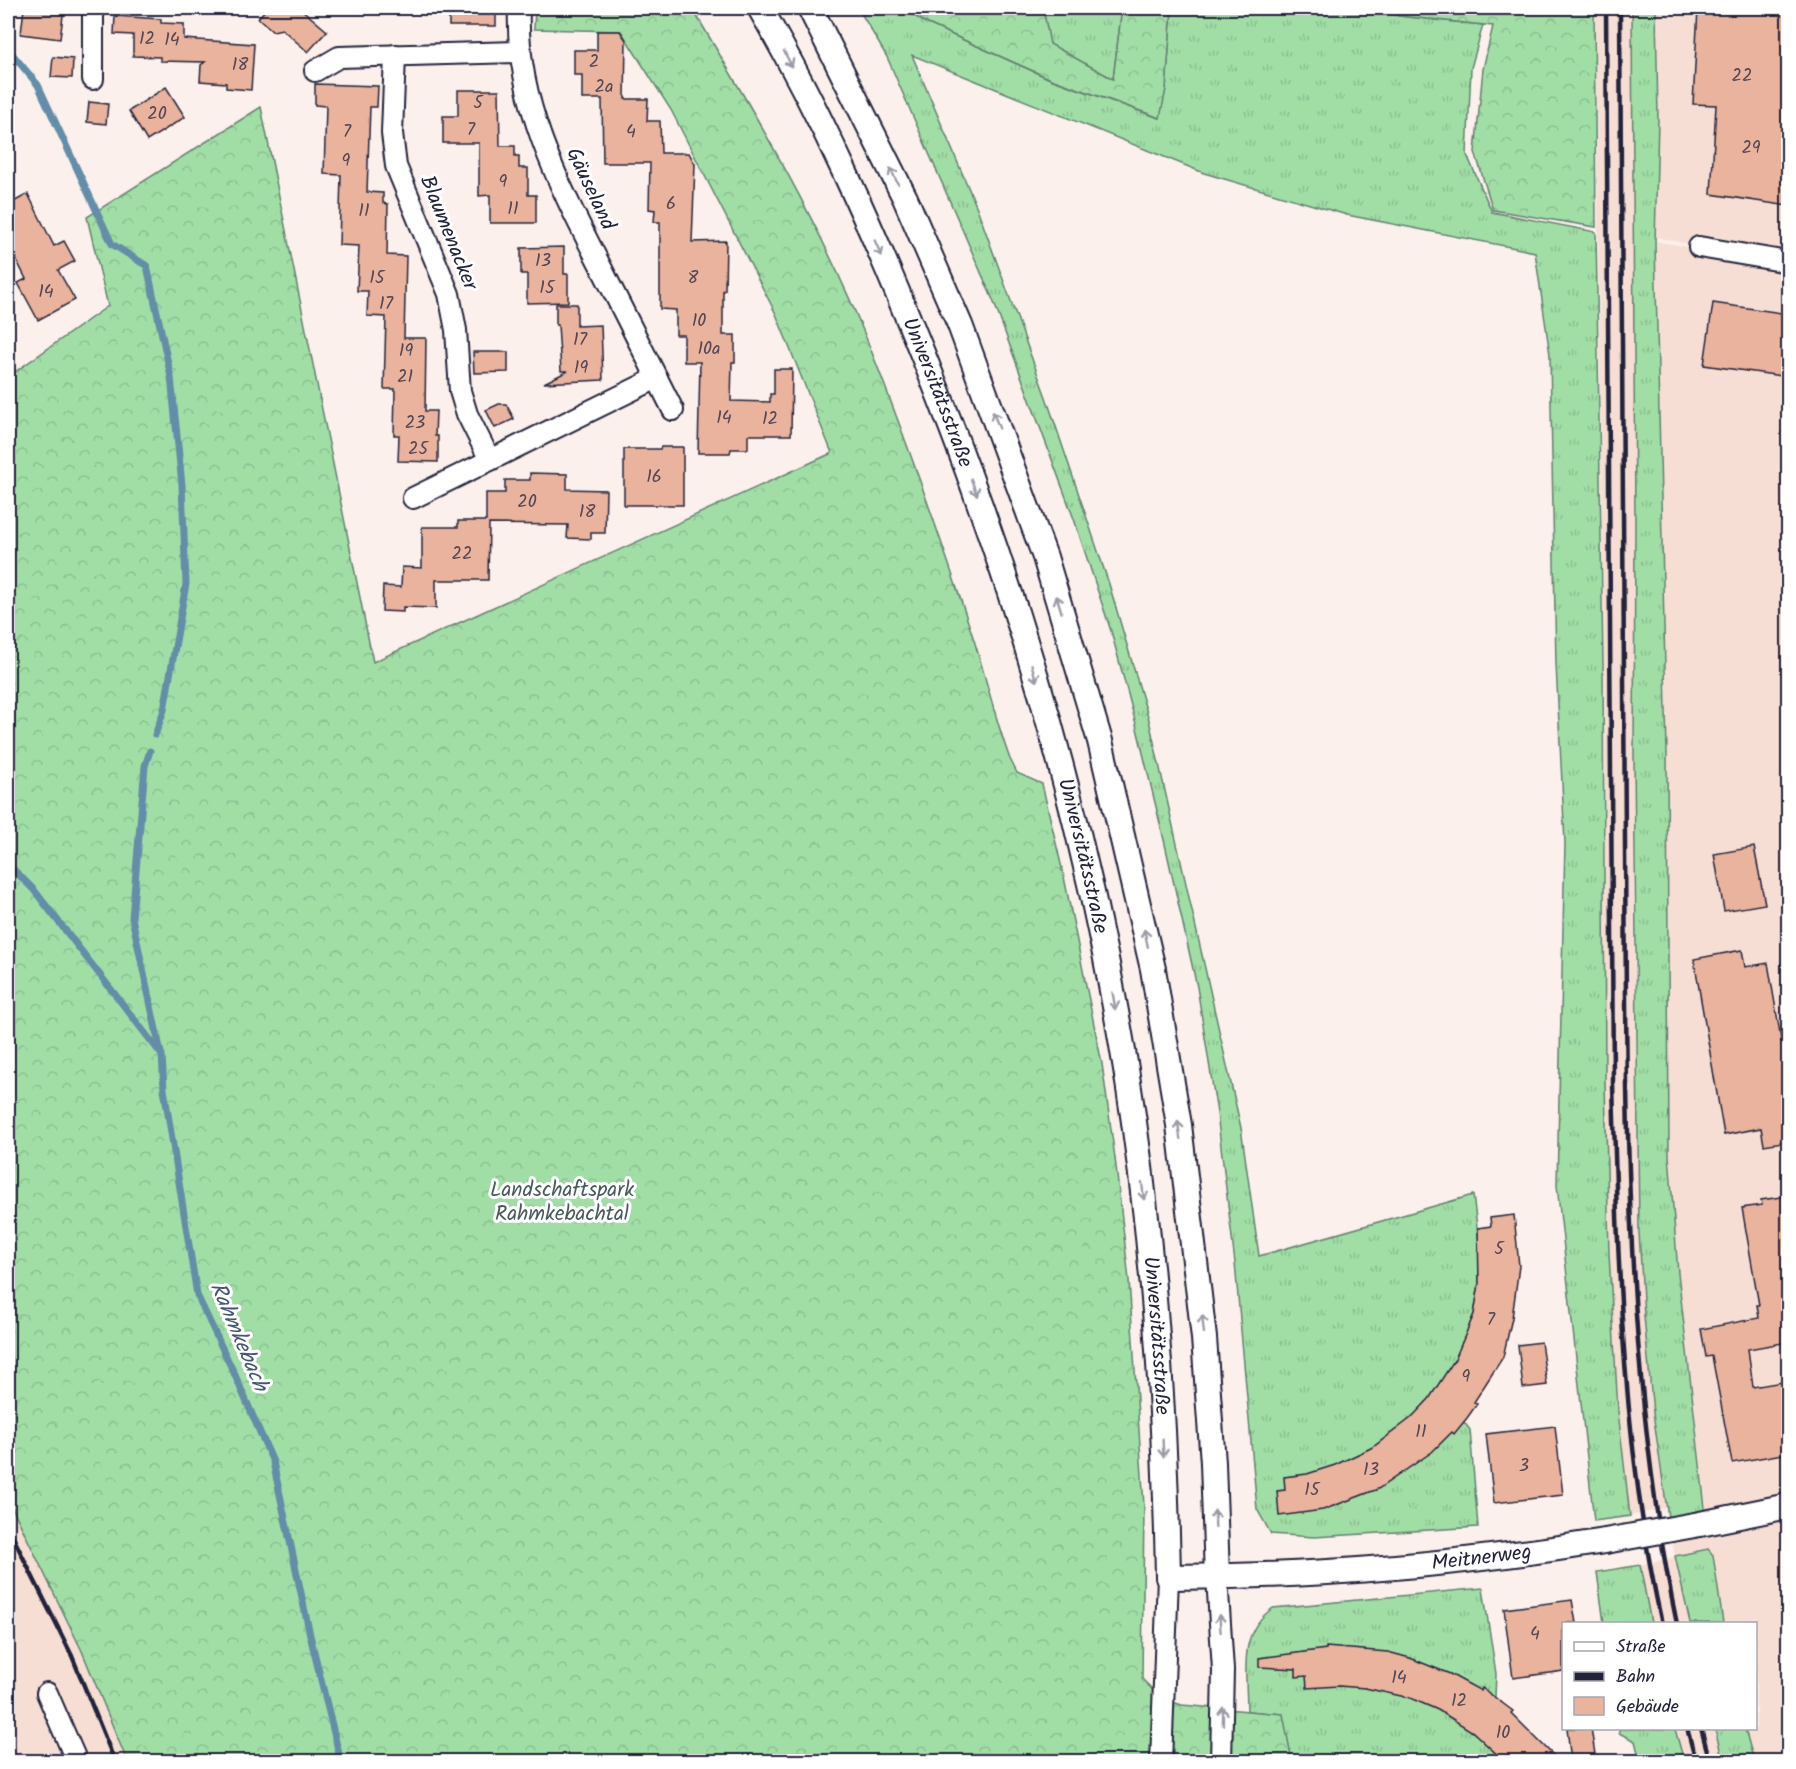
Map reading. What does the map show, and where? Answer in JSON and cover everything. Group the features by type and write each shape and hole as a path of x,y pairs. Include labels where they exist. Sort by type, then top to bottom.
{"street":[{"path":"93,8 93,79"},
{"name":"Gäuseland","path":"519,8 520,52 527,91 546,154 673,410"},
{"name":"Universitätsstraße","path":"760,8 812,105 897,289 982,508 1001,564 1065,780 1087,870 1113,996 1138,1157 1149,1244 1159,1362 1168,1577 1161,1761"},
{"name":"Universitätsstraße","path":"810,8 905,198 960,325 1044,557 1100,741 1152,969 1179,1125 1204,1338 1213,1463 1223,1670 1221,1761"},
{"path":"315,71 339,57 520,52"},
{"name":"Blaumenacker","path":"395,55 392,133 396,166 449,294 456,330 460,391 467,414 490,460"},
{"path":"1700,247 1788,262"},
{"path":"413,498 657,378"},
{"name":"Meitnerweg","path":"1168,1577 1269,1576 1451,1561 1539,1551 1700,1524 1788,1506"},
{"path":"47,1693 77,1761"}],"shaded area":[{"path":"1595,8 1632,8 1635,529 1634,906 1639,1245 1652,1413 1666,1508 1630,1516 1619,1411 1610,1278 1605,1073 1605,733"},
{"path":"1656,8 1788,8 1788,257 1695,245 1655,237 1658,104"},
{"path":"1655,241 1788,265 1788,1502 1707,1517 1678,1271 1669,1153 1667,717"},
{"path":"8,1465 133,1761 8,1761"},
{"path":"1788,1511 1788,1761 1684,1761 1676,1730 1757,1730 1757,1622 1651,1622 1640,1565 1675,1557 1671,1534"}],"green space":[{"name":"Landschaftspark Rahmkebachtal","path":"535,8 692,8 787,173 851,301 936,527 973,637 1010,759 1017,773 1042,784 1064,877 1102,1064 1129,1280 1144,1506 1142,1679 1162,1699 1182,1705 1283,1714 1292,1761 127,1761 82,1651 8,1499 8,377 108,306 87,217 261,107 373,662 832,453 776,314 671,110 621,31 534,29"},
{"path":"858,8 902,8 926,23 1050,79 1159,118 1166,89 1172,8 1373,8 1399,16 1483,25 1471,68 1467,155 1492,212 1596,232 1603,663 1605,1082 1609,1254 1618,1411 1630,1516 1594,1521 1557,1185 1565,843 1556,664 1550,355 1535,252 1347,215 1204,173 912,55 977,208 1047,400 1109,584 1149,720 1241,1128 1259,1256 1473,1195 1480,1251 1479,1284 1474,1314 1460,1350 1444,1406 1464,1422 1470,1430 1478,1527 1314,1537 1271,1534 1257,1509 1235,1263 1217,1113 1197,987 1165,844 1111,631 1074,519 993,300 887,57"},
{"path":"902,8 1043,8 1050,44 1113,79 1122,8 1172,8 1166,89 1160,118 1051,79 926,23"},
{"path":"1043,8 1122,8 1113,79 1049,44"},
{"path":"1373,8 1594,8 1596,227 1493,210 1475,152 1483,69 1493,26 1399,16"},
{"path":"1632,8 1656,8 1658,119 1655,244 1667,752 1669,1155 1678,1273 1706,1517 1669,1524 1653,1413 1639,1232 1634,756"},
{"path":"1708,1549 1713,1555 1723,1622 1690,1622 1675,1556"},
{"path":"1640,1565 1651,1622 1604,1622 1597,1572"},
{"path":"1483,1588 1496,1674 1495,1697 1470,1729 1504,1761 1292,1761 1282,1714 1247,1711 1246,1668 1249,1641 1262,1618 1273,1608"},
{"path":"1619,1730 1675,1730 1684,1761 1640,1761 1635,1741 1619,1733"},
{"path":"1715,1730 1745,1730 1754,1761 1723,1761"}],"building":[{"path":"24,8 64,8 60,39 21,34"},
{"path":"267,8 300,8 327,31 308,52 282,29 273,31 258,18"},
{"path":"449,8 496,8 496,26 449,26"},
{"path":"1698,8 1788,8 1788,206 1711,194 1716,105 1693,104"},
{"path":"115,16 161,19 161,23 184,24 184,39 254,44 251,90 226,88 226,83 200,81 201,65 205,62 160,61 160,57 133,56 133,35 114,34"},
{"path":"597,31 620,31 626,40 625,99 648,99 647,121 660,121 661,153 689,153 695,164 692,242 726,241 723,335 735,335 731,401 770,402 770,394 774,394 774,369 792,369 791,435 748,435 748,449 731,449 730,453 698,453 700,362 684,362 684,335 676,335 676,310 660,309 660,222 654,222 655,210 649,209 650,163 603,163 602,99 582,99 582,75 574,75 574,50 597,50"},
{"path":"53,57 73,59 72,78 51,77"},
{"path":"315,84 378,86 377,107 370,107 367,192 383,193 383,203 388,204 387,255 406,256 404,338 426,338 425,411 436,411 435,436 438,436 438,462 398,461 399,435 394,435 395,389 384,389 386,317 367,316 368,291 357,291 359,246 339,245 341,175 324,174 326,106 315,105"},
{"path":"166,87 185,117 147,141 129,111"},
{"path":"458,90 499,90 500,146 515,146 515,156 519,156 519,168 528,168 528,195 536,195 536,223 490,223 490,195 479,196 479,143 443,143 443,116 458,116"},
{"path":"89,102 108,104 106,124 87,122"},
{"path":"28,194 54,246 64,241 75,261 58,270 75,300 38,320 18,283 26,279 8,243 8,205"},
{"path":"564,247 564,274 568,274 568,302 527,303 527,274 521,274 521,248"},
{"path":"1713,303 1788,314 1788,377 1704,365"},
{"path":"556,304 577,304 577,326 601,325 603,380 544,383 568,371 561,371"},
{"path":"473,352 508,352 508,372 474,373"},
{"path":"499,404 506,404 514,419 495,428 486,410"},
{"path":"661,447 683,447 683,505 624,505 624,449 660,449"},
{"path":"530,473 567,474 567,489 606,490 605,533 591,533 591,539 567,538 568,525 489,524 488,580 436,580 436,608 403,607 403,612 382,611 383,586 401,587 402,567 422,568 422,527 458,527 458,521 486,521 486,493 505,493 505,480 530,480"},
{"path":"1754,847 1765,904 1724,911 1714,854"},
{"path":"1742,950 1745,967 1768,963 1788,1080 1788,1141 1764,1145 1761,1128 1724,1135 1694,959"},
{"path":"1788,1196 1788,1342 1748,1349 1753,1387 1788,1381 1788,1453 1732,1463 1712,1356 1706,1357 1701,1329 1759,1318 1757,1305 1759,1305 1742,1208 1762,1205 1761,1200"},
{"path":"1514,1215 1519,1266 1512,1318 1503,1357 1474,1402 1477,1404 1467,1418 1454,1434 1452,1432 1432,1452 1378,1489 1323,1510 1279,1516 1277,1491 1285,1490 1284,1477 1307,1474 1335,1465 1373,1447 1411,1418 1429,1399 1455,1359 1474,1314 1479,1284 1478,1228 1491,1226 1490,1218"},
{"path":"1541,1342 1547,1385 1523,1388 1518,1345"},
{"path":"1555,1426 1563,1495 1494,1503 1486,1434"},
{"path":"1572,1600 1576,1622 1562,1622 1562,1671 1513,1678 1504,1609"},
{"path":"1326,1647 1388,1652 1450,1674 1481,1691 1482,1688 1513,1711 1511,1713 1559,1761 1504,1761 1473,1732 1438,1710 1410,1698 1365,1688 1339,1686 1307,1688 1306,1676 1296,1677 1296,1669 1259,1667 1259,1658 1326,1649"},
{"path":"1567,1730 1591,1730 1596,1761 1571,1761"}],"waterway":[{"path":"8,49 38,85 112,244 147,266 171,377 182,485 186,584 164,710 155,735"},
{"path":"150,751 145,766 132,918 161,1053"},
{"name":"Rahmkebach","path":"8,864 34,890 162,1055 164,1089 197,1295 273,1462 310,1635 341,1762"}],"railway":[{"path":"1606,8 1613,1083 1617,1219 1630,1422 1638,1490 1662,1622"},
{"path":"1620,8 1626,1041 1631,1236 1646,1431 1659,1528 1677,1622"},
{"path":"8,1527 72,1656 115,1762"},
{"path":"1688,1730 1696,1762"},
{"path":"1702,1730 1710,1762"}]}
